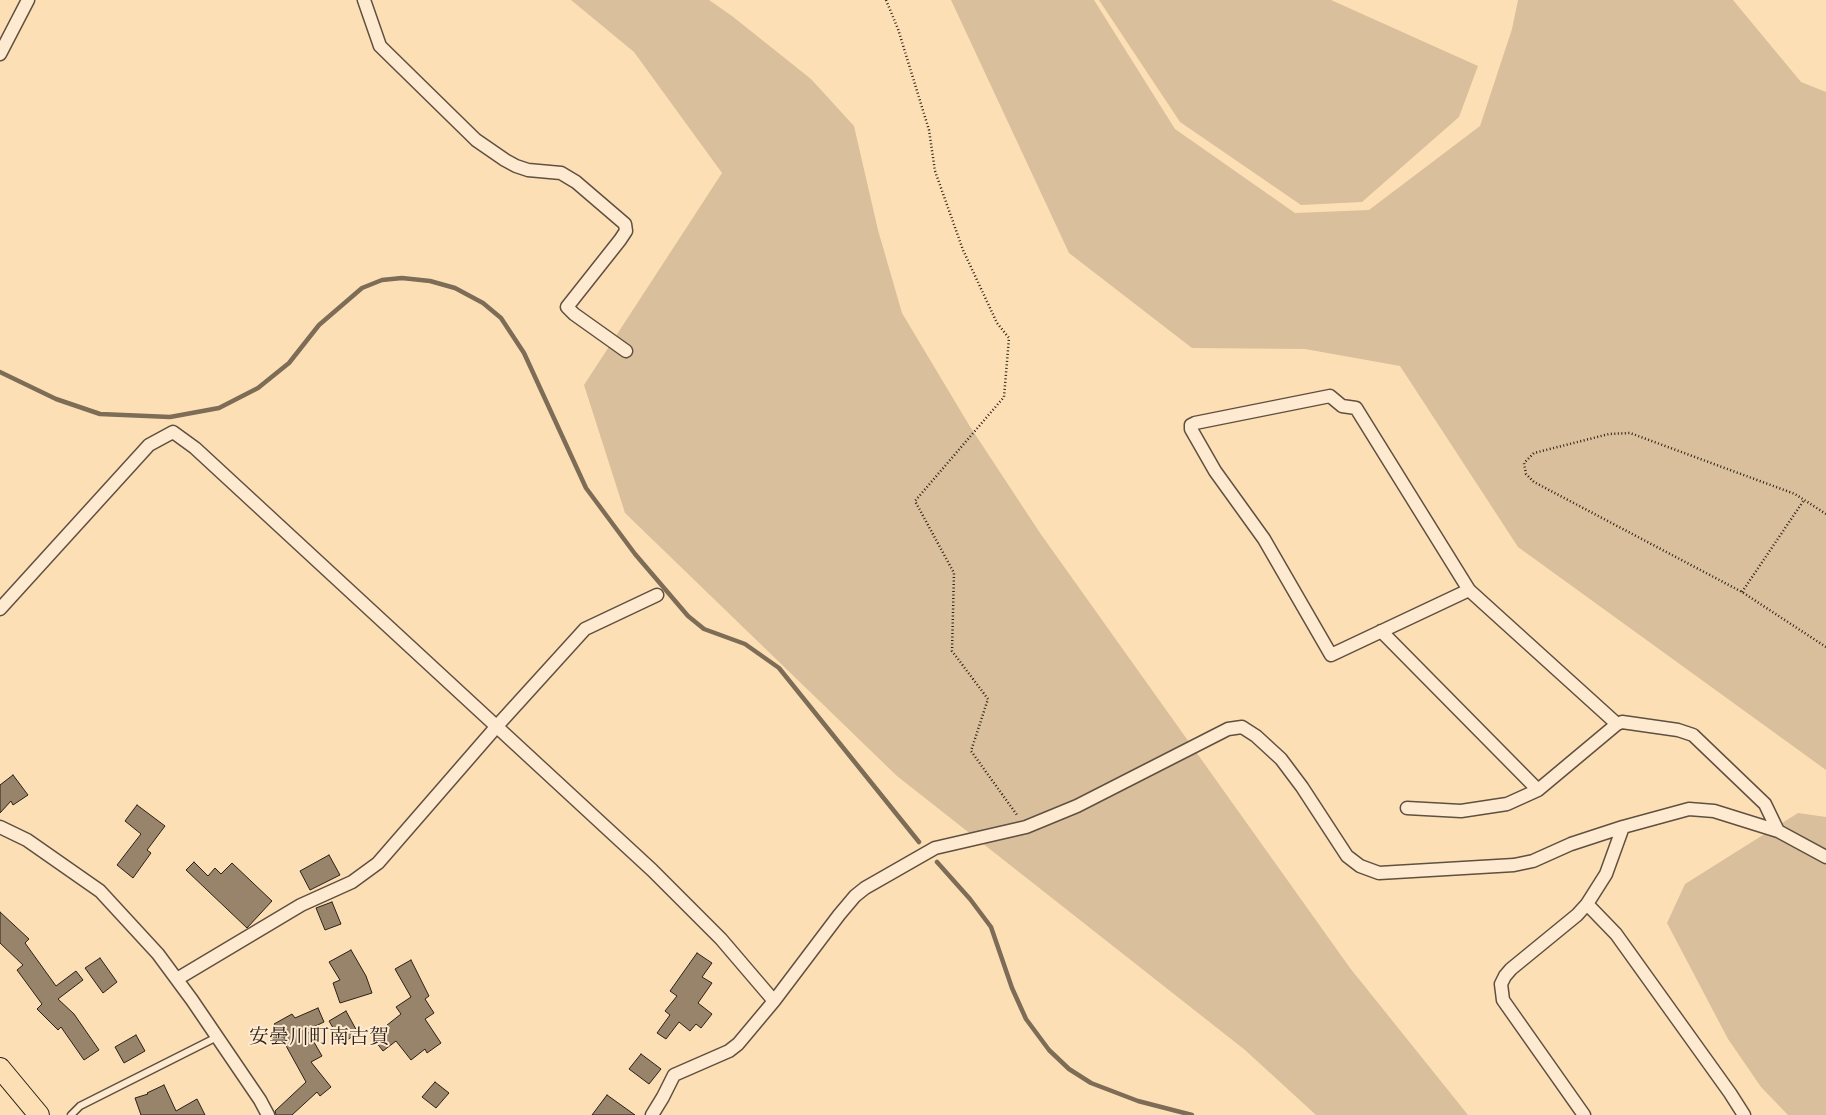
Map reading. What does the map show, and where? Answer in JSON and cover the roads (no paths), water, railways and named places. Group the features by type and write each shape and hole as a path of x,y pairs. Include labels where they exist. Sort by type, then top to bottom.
{"main road":[{"path":"0,1068 39,1115"}],"street":[{"path":"0,54 28,0"},
{"path":"364,0 380,46 476,140 516,166 528,170 561,173 576,182 625,224 626,231 620,240 567,307 626,351"},
{"path":"1469,590 1330,655 1264,539 1215,471 1191,430 1191,426 1195,422 1330,396 1342,406 1356,408 1469,590 1617,724"},
{"path":"0,609 149,446 173,432 195,448 652,870 721,939 774,1001"},
{"path":"177,980 301,905 352,882 378,863 497,726 585,630 657,595"},
{"path":"1382,631 1538,790"},
{"path":"1407,808 1461,811 1507,804 1538,790 1617,724 1622,722 1678,730 1693,735 1765,804 1778,831"},
{"path":"652,1115 674,1075 729,1051 738,1044 774,1001 839,915 864,888 935,848 1026,827 1077,806 1228,729 1242,727 1256,736 1281,759 1302,787 1347,856 1360,866 1379,873 1514,865 1533,861 1571,844 1623,827 1689,809 1714,810 1778,831 1826,857"},
{"path":"0,826 27,840 100,891 158,954 217,1036 268,1115"},
{"path":"1584,1115 1502,1000 1501,984 1511,969 1577,915 1587,904 1606,874 1623,827"},
{"path":"1587,904 1616,934 1744,1115"}],"lane":[{"path":"71,1115 80,1106 217,1036"}],"waterway":[{"path":"0,372 56,399 100,414 170,417 219,408 258,388 289,363 319,325 362,288 382,280 402,278 430,281 455,288 483,303 501,318 524,353 586,488 635,554 688,616 704,629 745,644 779,668 919,842"},
{"path":"937,862 970,899 991,927 1012,988 1026,1019 1049,1050 1069,1069 1091,1083 1138,1101 1192,1115"}],"district":[{"name":"安曇川町南古賀","path":"319,1039"}]}
